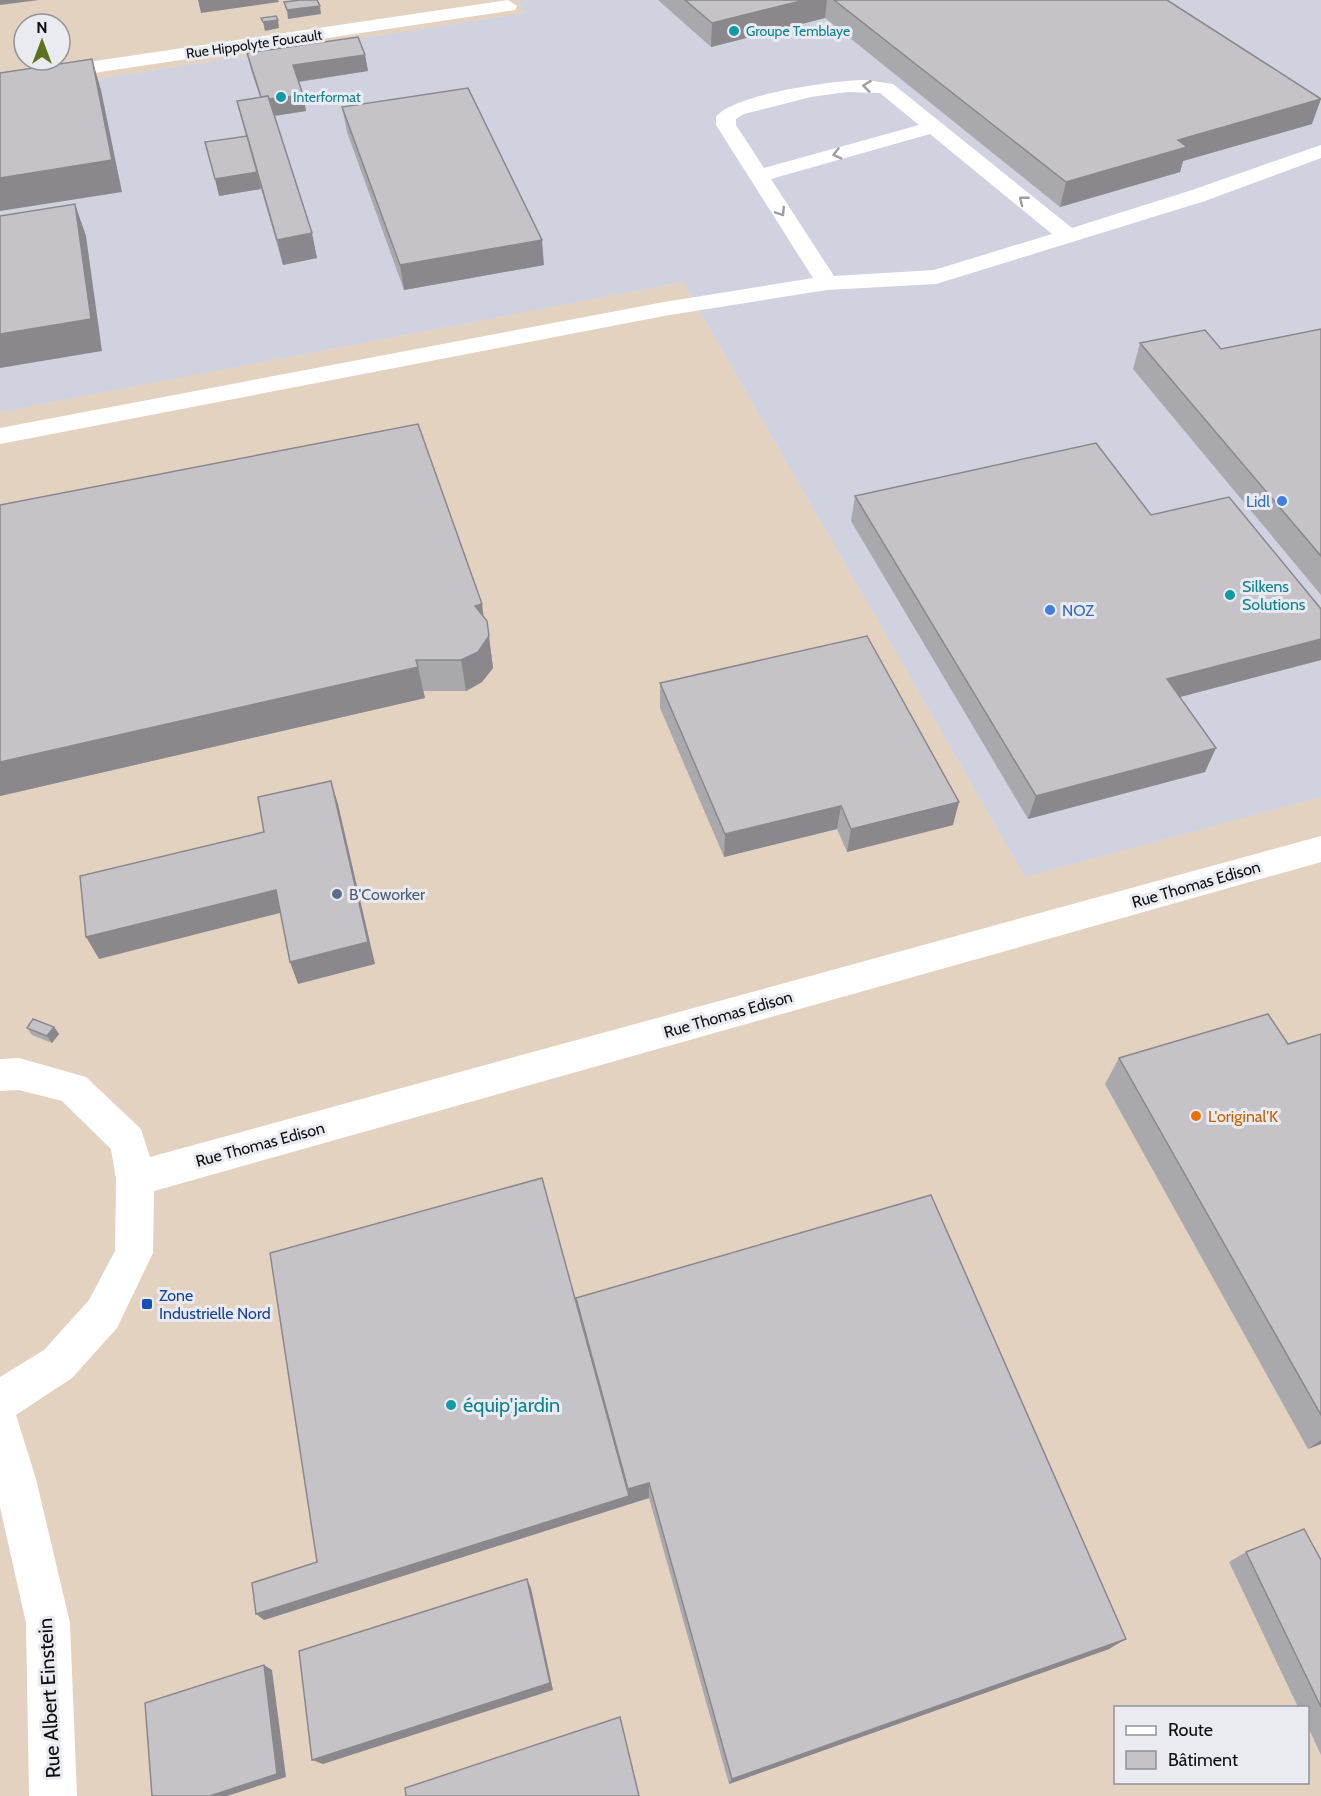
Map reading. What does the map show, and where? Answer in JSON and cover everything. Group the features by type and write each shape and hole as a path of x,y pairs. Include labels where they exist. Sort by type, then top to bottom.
{"street":[{"name":"Rue Hippolyte Foucault","path":"0,81 508,6"},
{"path":"826,283 726,125 726,117 737,110 819,87 861,84 886,88 1068,236"},
{"path":"758,176 934,127"},
{"path":"0,436 664,309 826,283 936,277 1197,196 1321,151"},
{"name":"Rue Thomas Edison","path":"135,1179 1321,849"},
{"path":"0,1075 19,1074 73,1088 128,1141 135,1179 134,1253 103,1314 58,1364 0,1401"},
{"name":"Rue Albert Einstein","path":"0,1426 15,1479 48,1623 53,1796"}],"shaded area":[{"path":"0,0 518,0 524,13 0,94"},
{"path":"518,0 1321,0 1321,797 1025,877 683,282 0,412 0,94 524,13"},
{"path":"683,282 1025,877 1321,797 1321,1796 0,1796 0,412"}],"building":[{"path":"317,0 320,6 287,10 284,2"},
{"path":"685,0 805,0 712,23"},
{"path":"834,0 1167,0 1321,99 1178,140 1187,147 1066,182"},
{"path":"276,16 278,20 263,22 261,18"},
{"path":"358,37 365,55 293,65 303,95 269,99 268,96 261,97 247,53"},
{"path":"92,59 112,160 0,178 0,73 72,72 72,62"},
{"path":"468,88 542,240 400,265 342,107"},
{"path":"268,96 312,233 277,240 237,101"},
{"path":"247,136 257,172 215,179 205,142"},
{"path":"75,204 91,319 0,334 0,216"},
{"name":"Lidl","path":"1321,329 1321,556 1140,343 1205,330 1221,349"},
{"path":"418,424 482,604 475,606 487,621 489,636 478,652 461,660 416,660 418,667 0,762 0,505"},
{"name":"NOZ","path":"1096,443 1151,515 1229,497 1321,609 1321,639 1167,679 1216,748 1036,796 855,496"},
{"path":"867,636 959,802 851,829 841,806 725,834 660,683"},
{"path":"331,781 368,942 290,962 276,890 86,937 80,876 264,832 258,797"},
{"path":"1268,1014 1288,1044 1321,1034 1321,1415 1119,1058"},
{"path":"33,1019 54,1027 47,1036 27,1028"},
{"name":"équip'jardin","path":"542,1178 629,1496 256,1614 252,1583 317,1562 270,1253"},
{"path":"931,1195 1126,1639 732,1779 649,1483 628,1489 576,1298"},
{"path":"1304,1529 1321,1560 1321,1707 1246,1552"},
{"path":"527,1579 550,1683 312,1760 299,1651"},
{"path":"264,1665 277,1774 210,1796 152,1796 145,1703"},
{"path":"620,1717 639,1796 406,1796 405,1788"}],"place":[{"name":"Groupe Temblaye","path":"734,31"},
{"name":"Interformat","path":"281,97"},
{"name":"Lidl","path":"1282,501"},
{"name":"Silkens Solutions","path":"1230,595"},
{"name":"NOZ","path":"1050,610"},
{"name":"B'Coworker","path":"337,894"},
{"name":"L'original'K","path":"1196,1116"},
{"name":"Zone Industrielle Nord","path":"147,1304"},
{"name":"équip'jardin","path":"451,1405"}]}
